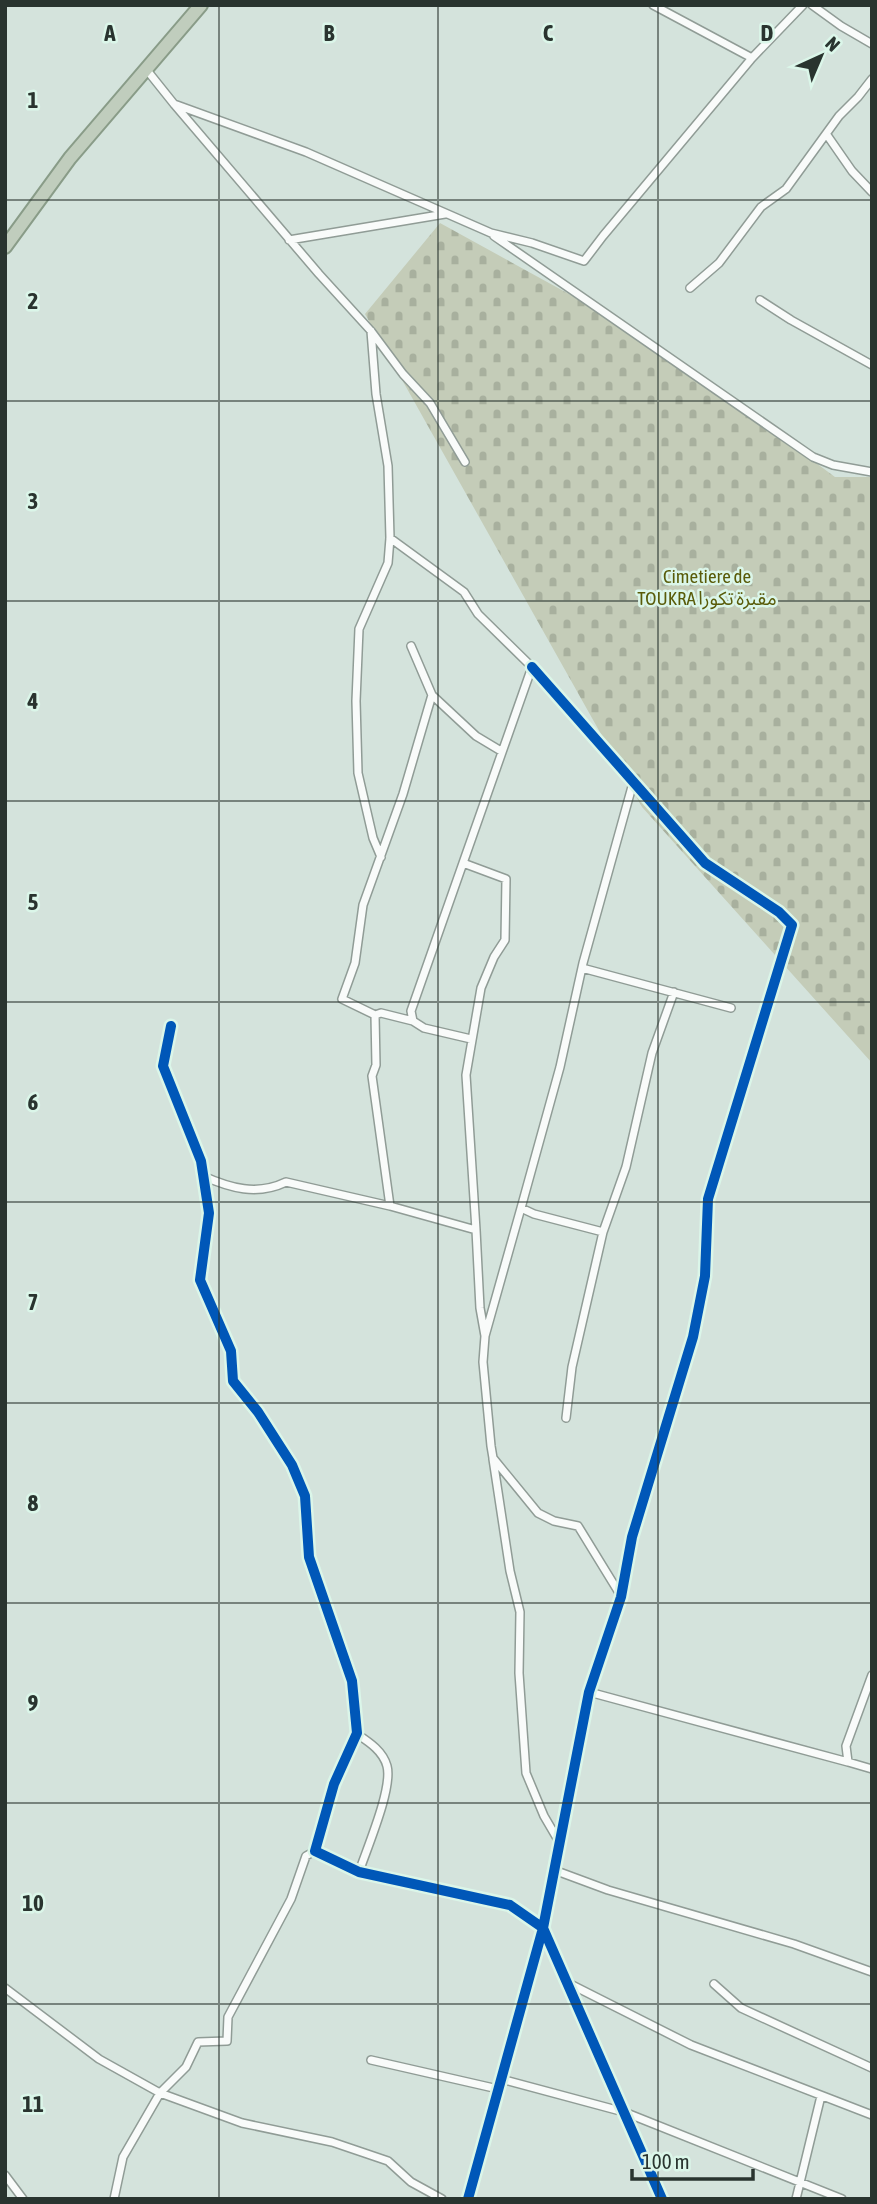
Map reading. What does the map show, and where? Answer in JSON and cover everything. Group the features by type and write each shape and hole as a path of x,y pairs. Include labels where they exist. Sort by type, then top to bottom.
{"highway":[{"path":"5,247 70,158 201,5"}],"street":[{"path":"653,5 752,58"},
{"path":"174,104 306,152 491,233 532,243 584,261 752,58 803,5"},
{"path":"812,5 872,44"},
{"path":"146,69 430,403 465,462"},
{"path":"690,288 719,263 761,207 786,189 839,116 859,97 872,79"},
{"path":"827,135 852,171 872,192"},
{"path":"289,240 446,213"},
{"path":"491,233 813,457 833,465 872,472"},
{"path":"760,300 872,365"},
{"path":"371,331 376,394 388,466 390,538 388,563 359,629 356,701 358,773 373,838 381,857"},
{"path":"390,538 464,592 478,614 532,667 705,863 779,912 792,925 708,1199 705,1276 693,1337 632,1537 621,1597 589,1692 543,1928 468,2199"},
{"path":"411,646 432,695 476,736 501,751"},
{"path":"413,1021 411,1011 532,667"},
{"path":"432,695 403,794 363,905 355,963 342,999 375,1015 381,1013 413,1021 424,1028 471,1039"},
{"path":"561,1845 544,1816 526,1773 519,1673 520,1612 509,1571 483,1362 485,1336 560,1067 582,968 633,783"},
{"path":"463,863 506,879 505,940 494,957 481,988 466,1074 480,1308 485,1336"},
{"path":"582,968 731,1008"},
{"path":"566,1418 572,1367 603,1233 626,1167 652,1053 674,992"},
{"path":"375,1015 376,1065 372,1076 390,1206"},
{"path":"114,2199 123,2157 160,2093 186,2067 198,2042 227,2041 228,2017 291,1899 306,1856 315,1851 334,1784 357,1733 352,1681 309,1557 305,1496 292,1465 258,1412 233,1381 231,1351 200,1280 209,1213 201,1161 163,1066 172,1026"},
{"path":"203,1176 225,1186 248,1188 271,1189 286,1182 390,1206 476,1230"},
{"path":"521,1208 603,1233"},
{"path":"493,1458 538,1514 554,1521 578,1526 621,1597"},
{"path":"848,1762 846,1746 872,1675"},
{"path":"589,1692 872,1769"},
{"path":"357,1734 375,1746 387,1766 385,1794 359,1872"},
{"path":"315,1851 359,1872 510,1905 543,1928 662,2199"},
{"path":"554,1870 608,1890 794,1944 872,1972"},
{"path":"567,1983 691,2045 872,2115"},
{"path":"714,1984 741,2008 872,2068"},
{"path":"5,1988 99,2059 160,2093 242,2123 332,2142 388,2161 411,2182 442,2199"},
{"path":"372,2060 498,2089"},
{"path":"500,2079 624,2112 842,2199"},
{"path":"796,2199 821,2096"},
{"path":"5,2175 23,2199"}],"green space":[{"name":"Cimetiere de TOUKRA مقبرة تكورا","path":"440,223 640,333 835,477 872,477 872,1063 642,807 365,314"}],"cycle path":[{"path":"532,667 705,863 779,912 792,925 708,1199 705,1276 693,1337 632,1537 621,1597 589,1692 543,1928 662,2199"},
{"path":"171,1026 163,1066 201,1161 209,1213 200,1280 231,1351 233,1381 258,1412 292,1465 305,1496 309,1557 352,1681 357,1733 334,1784 315,1851 359,1872 510,1905 543,1928 468,2199"}]}
